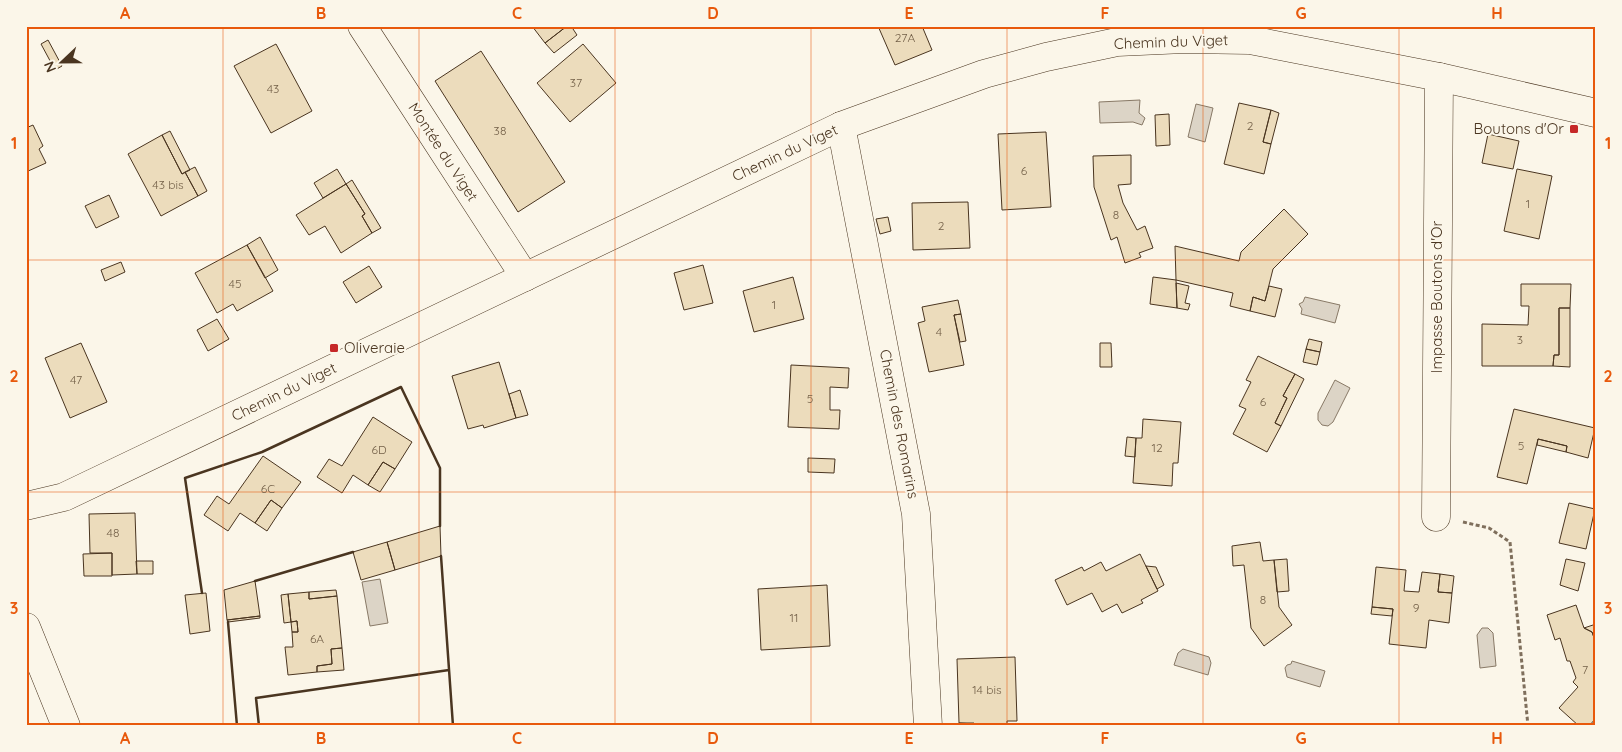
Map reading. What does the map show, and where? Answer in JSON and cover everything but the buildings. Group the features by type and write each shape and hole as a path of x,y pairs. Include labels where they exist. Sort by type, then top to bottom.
{"street":[{"name":"Montée du Viget","path":"362,26 525,277"},
{"name":"Chemin du Viget","path":"26,506 64,497 841,126 984,74 1046,57 1117,42 1184,39 1250,40 1439,77 1596,113"},
{"name":"Impasse Boutons d'Or","path":"1436,517 1439,77"},
{"name":"Chemin des Romarins","path":"841,126 916,514 928,726"},
{"path":"26,627 66,726"}],"path":[{"path":"1436,517 1490,528 1510,542 1528,726"}],"shaded area":[{"path":"1140,100 1139,113 1145,118 1142,125 1133,122 1100,123 1099,102"},
{"path":"1196,104 1213,108 1205,142 1188,137"},
{"path":"1305,297 1340,305 1335,323 1301,314 1302,309 1299,304 1303,302"},
{"path":"1335,380 1350,388 1333,422 1328,426 1322,425 1318,420 1318,413"},
{"path":"380,579 388,623 370,626 362,582"},
{"path":"1482,628 1488,628 1493,633 1496,666 1480,668 1477,635"},
{"path":"1183,649 1209,657 1211,663 1208,675 1174,665 1178,653"},
{"path":"1292,661 1325,671 1320,687 1287,677 1285,668"}],"wall":[{"path":"202,593 185,478 262,452 401,387 440,468 440,526"},
{"path":"255,581 353,552"},
{"path":"441,556 453,726"},
{"path":"228,622 237,726"},
{"path":"259,726 256,698 449,670"}],"place":[{"name":"Boutons d'Or","path":"1574,129"},
{"name":"Oliveraie","path":"334,348"}]}
